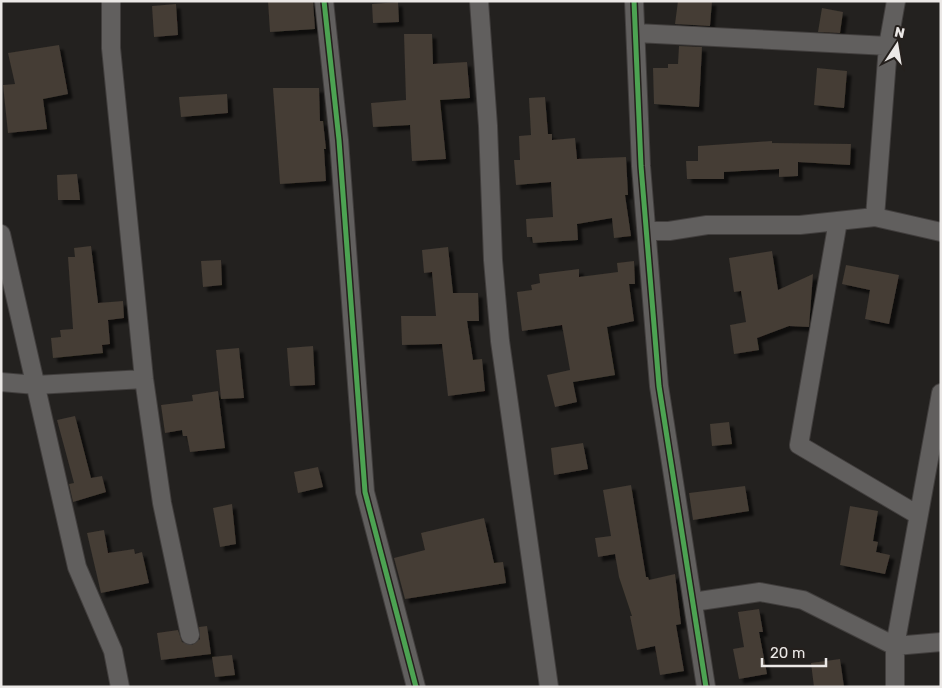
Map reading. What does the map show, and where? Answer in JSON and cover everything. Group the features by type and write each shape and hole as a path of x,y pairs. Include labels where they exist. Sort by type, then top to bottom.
{"street":[{"path":"111,1 111,48 144,379 162,503 190,635"},
{"path":"324,1 339,140 365,492 416,687"},
{"path":"479,1 488,126 492,260 500,341 550,687"},
{"path":"634,1 641,166 659,386 706,687"},
{"path":"875,217 888,46 896,1"},
{"path":"636,32 888,46"},
{"path":"647,231 669,231 707,225 800,225 875,217 941,232"},
{"path":"838,221 799,445 918,514"},
{"path":"1,234 78,567 114,651 120,687"},
{"path":"1,382 36,385 144,379"},
{"path":"894,687 895,646 941,393"},
{"path":"692,602 760,592 803,600 895,646 941,642"}],"building":[{"path":"268,1 313,1 315,29 270,32"},
{"path":"678,1 712,1 710,26 675,24"},
{"path":"398,2 399,22 373,23 372,4"},
{"path":"176,4 178,35 154,37 152,6"},
{"path":"822,8 843,12 840,33 818,32"},
{"path":"404,34 432,34 433,64 467,62 470,98 440,100 446,159 412,161 410,125 373,127 371,103 406,100"},
{"path":"59,45 68,94 43,99 47,129 8,133 3,85 15,84 8,53"},
{"path":"679,46 702,47 699,107 654,104 653,68 668,68 668,64 678,64"},
{"path":"817,68 847,71 844,108 814,105"},
{"path":"273,88 319,88 320,121 323,121 326,149 324,149 326,181 280,184"},
{"path":"227,94 228,113 181,117 179,97"},
{"path":"545,97 548,134 552,134 552,140 575,138 577,159 626,157 628,195 625,195 631,236 614,238 612,218 577,224 578,240 533,243 532,237 527,237 526,219 553,217 551,182 516,185 514,160 520,160 519,136 531,135 529,98"},
{"path":"772,141 772,143 851,144 850,165 798,162 798,176 779,177 779,169 724,172 724,179 687,179 686,161 698,161 698,146"},
{"path":"77,174 80,200 58,200 57,175"},
{"path":"91,246 98,303 123,301 124,318 108,320 110,344 102,345 103,353 53,358 51,338 61,337 60,330 73,329 68,257 75,257 74,248"},
{"path":"448,247 453,293 478,293 479,321 467,321 473,360 482,359 485,391 448,396 442,344 402,345 401,316 436,316 432,272 424,273 422,250"},
{"path":"772,251 778,290 813,274 809,327 789,326 757,338 759,350 734,354 730,325 746,322 741,291 734,292 729,258"},
{"path":"221,260 222,285 203,287 201,261"},
{"path":"634,261 635,284 629,284 634,321 607,327 615,375 573,382 577,402 555,407 547,375 570,370 562,325 522,331 517,292 532,290 531,285 540,283 539,274 579,269 579,277 618,272 617,263"},
{"path":"846,265 899,275 889,324 865,319 870,290 842,284"},
{"path":"313,346 315,385 290,386 287,348"},
{"path":"239,348 244,398 221,399 216,350"},
{"path":"218,391 225,448 190,452 187,436 183,436 182,430 165,433 161,405 193,401 192,395"},
{"path":"75,416 91,478 102,476 106,492 73,502 69,484 74,483 57,420"},
{"path":"729,422 732,444 712,446 710,424"},
{"path":"583,443 588,469 554,475 551,448"},
{"path":"318,467 323,487 298,493 294,472"},
{"path":"631,485 646,577 649,580 675,574 681,624 676,625 684,671 660,675 655,646 637,650 630,616 632,616 619,577 615,554 598,557 595,538 611,536 603,490"},
{"path":"745,486 749,511 693,520 689,493"},
{"path":"232,504 236,544 220,547 213,508"},
{"path":"850,506 878,511 873,541 878,542 876,552 890,555 885,574 840,565"},
{"path":"484,518 494,563 503,562 506,583 405,599 394,558 425,550 421,533"},
{"path":"104,530 108,553 134,549 135,554 142,552 149,583 101,593 87,533"},
{"path":"759,609 763,632 759,632 767,674 739,679 733,649 744,647 738,612"},
{"path":"207,626 211,654 161,660 157,633 178,630 182,642 192,645 200,639 199,627"},
{"path":"232,655 235,675 215,677 212,657"},
{"path":"840,659 844,687 814,687 811,663"}],"cycle path":[{"path":"324,1 339,140 365,492 416,687"},
{"path":"634,1 641,166 659,386 706,687"}]}
